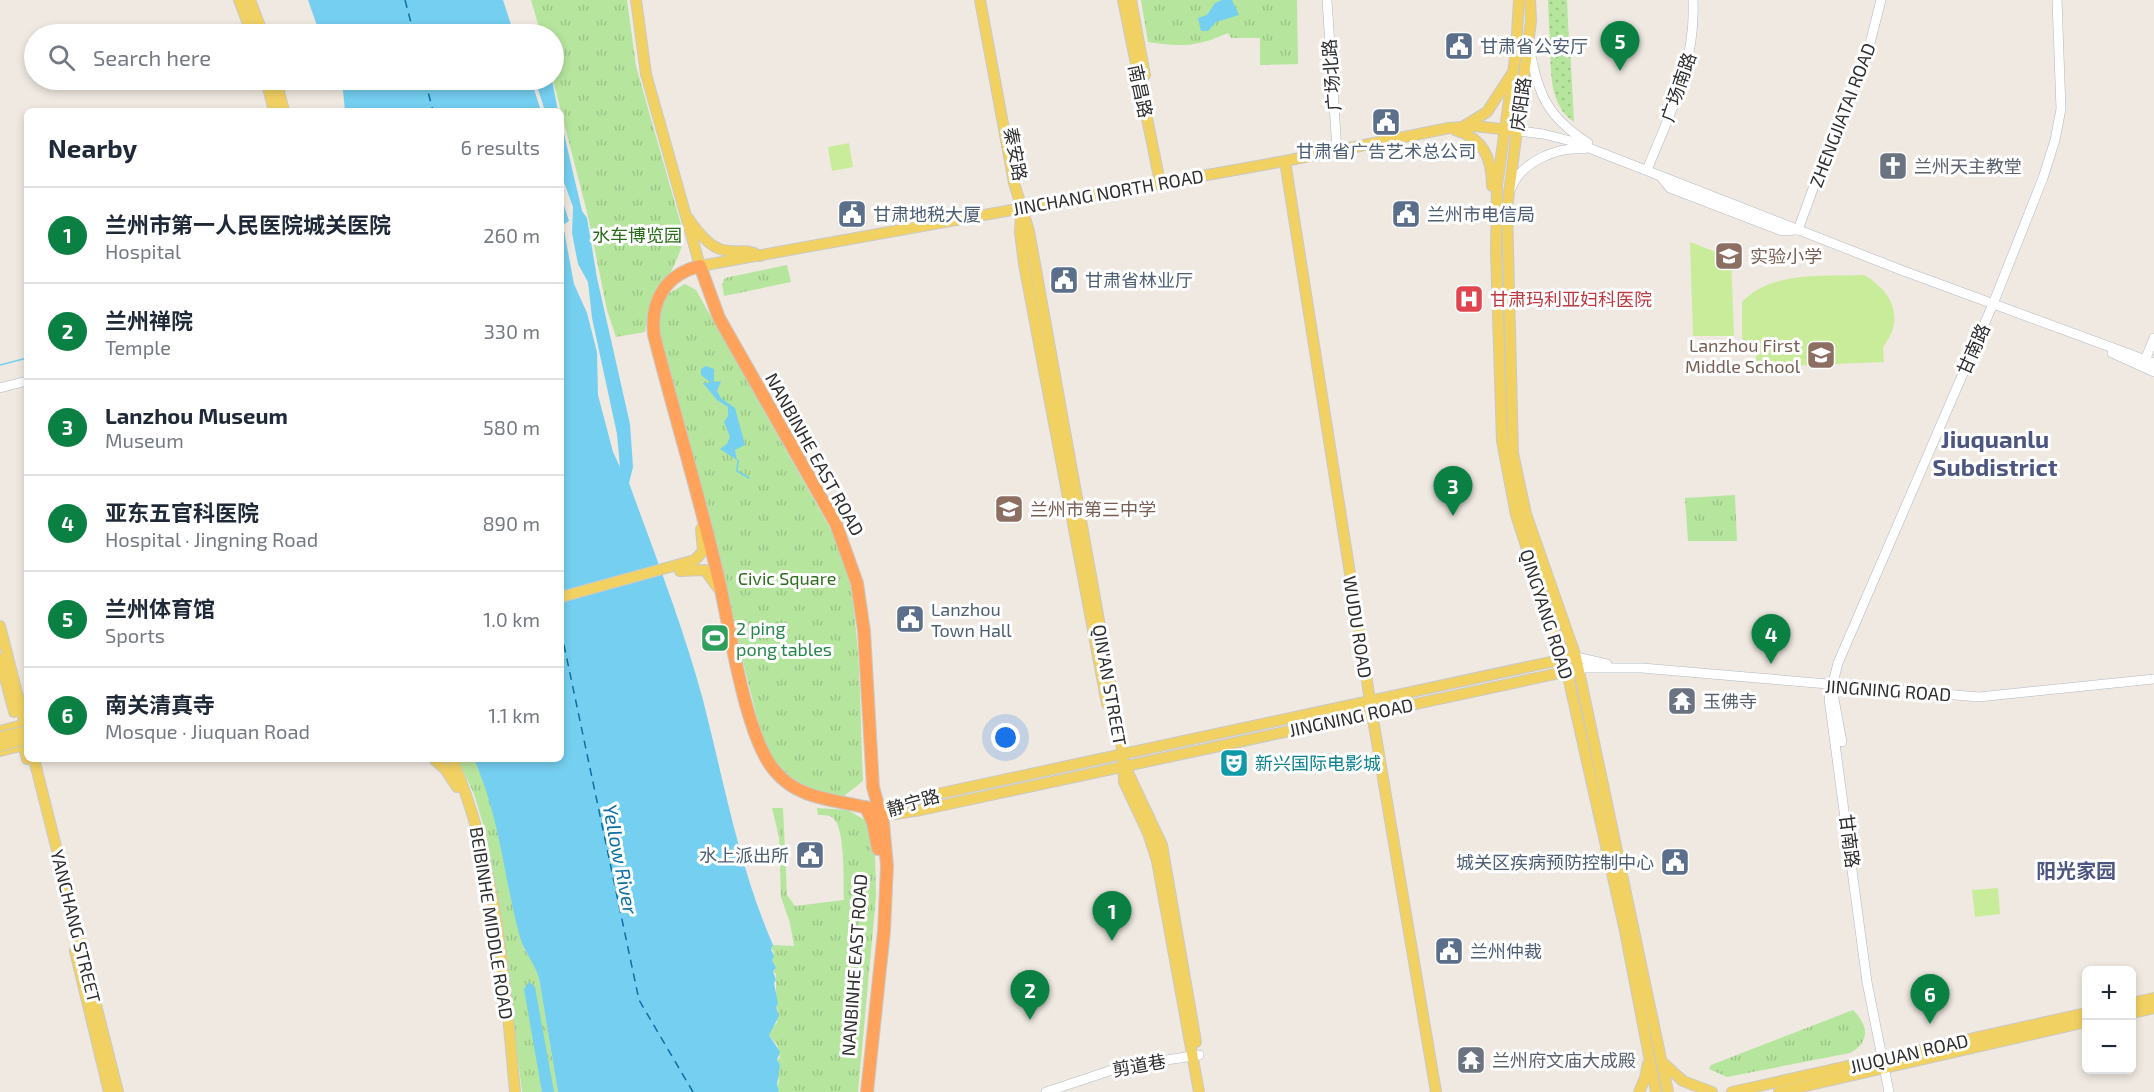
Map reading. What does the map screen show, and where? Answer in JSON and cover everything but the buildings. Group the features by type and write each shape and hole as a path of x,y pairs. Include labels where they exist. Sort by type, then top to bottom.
{"highway":[{"path":"700,266 680,273 668,282 658,298 653,315 654,335 757,739 771,767 784,781 809,795 872,809"},
{"name":"NANBINHE EAST ROAD","path":"700,266 719,318 836,524 850,556 861,602 873,787 872,809 880,882 865,1092"}],"main road":[{"path":"239,0 248,24"},
{"path":"250,0 259,24"},
{"name":"NANBINHE EAST ROAD","path":"636,0 646,74 700,266"},
{"name":"秦安路","path":"980,0 1014,183 1022,207"},
{"name":"秦安路","path":"987,0 1023,194 1022,207"},
{"name":"南昌路","path":"1123,0 1164,182"},
{"name":"南昌路","path":"1131,0 1164,182"},
{"name":"庆阳路","path":"1507,208 1519,0"},
{"name":"庆阳路","path":"1510,130 1528,43 1530,0"},
{"path":"1464,126 1487,112 1514,69"},
{"path":"269,90 273,108"},
{"path":"279,90 283,108"},
{"name":"JINCHANG NORTH ROAD","path":"700,266 1282,162 1449,128 1464,126 1510,130"},
{"path":"1449,128 1468,134 1477,140 1488,159 1492,173 1492,222 1496,252"},
{"name":"QINGYANG ROAD","path":"1510,130 1497,185 1496,252 1502,441 1516,515 1563,659"},
{"name":"WUDU ROAD","path":"1282,162 1429,1092"},
{"name":"QIN'AN STREET","path":"1022,207 1124,760 1124,782 1149,833 1157,861 1195,1055"},
{"name":"QINGYANG ROAD","path":"1507,208 1513,453 1526,514 1574,666 1668,1092"},
{"path":"684,212 714,246 722,250 748,249 760,256"},
{"path":"564,600 684,567 700,556 704,539 683,446"},
{"path":"564,596 684,567 698,568 710,574 718,589 725,612"},
{"name":"YANCHANG STREET","path":"0,626 24,724"},
{"name":"YANCHANG STREET","path":"0,659 24,725"},
{"name":"JINGNING ROAD","path":"1369,708 1563,659 1574,666"},
{"name":"QINGYANG ROAD","path":"1574,666 1656,1092"},
{"name":"JINGNING ROAD","path":"1124,760 1574,666"},
{"name":"WUDU ROAD","path":"1369,708 1436,1092"},
{"path":"0,731 24,728"},
{"path":"0,737 24,728"},
{"path":"0,746 24,743"},
{"path":"0,752 24,744"},
{"name":"静宁路","path":"872,809 928,796 1124,760"},
{"name":"YANCHANG STREET","path":"28,762 109,1092"},
{"name":"YANCHANG STREET","path":"35,762 118,1092"},
{"path":"438,762 446,769 457,787"},
{"name":"BEIBINHE MIDDLE ROAD","path":"451,762 470,824 485,895 510,1092"},
{"name":"BEIBINHE MIDDLE ROAD","path":"451,762 469,801 485,864 509,1029 515,1092"},
{"path":"2136,1002 2154,998"},
{"path":"2136,1012 2154,1008"},
{"name":"JIUQUAN ROAD","path":"1779,1092 1883,1063 2082,1014"},
{"name":"JIUQUAN ROAD","path":"1732,1092 2082,1023"},
{"path":"1639,1092 1648,1068 1648,1046"},
{"path":"1195,1055 1199,1092"},
{"path":"1195,1055 1205,1092"},
{"path":"1660,1060 1683,1081 1712,1092"}],"street":[{"name":"广场北路","path":"1327,0 1337,150"},
{"name":"广场南路","path":"1647,170 1687,72 1692,42 1693,0"},
{"name":"ZHENGJIATAI ROAD","path":"1798,230 1844,104 1868,51 1881,0"},
{"name":"甘南路","path":"1889,1092 1871,997 1874,987 1832,686 1838,663 1993,304 2055,140 2061,109 2057,0"},
{"path":"1528,43 1534,72 1547,105 1561,125 1603,153"},
{"path":"1510,130 1556,136 1603,153 1660,177 2147,363 2154,372"},
{"path":"1507,208 1514,179 1542,158 1562,149 1603,153"},
{"path":"2147,363 2154,338"},
{"path":"0,388 24,382"},
{"name":"JINGNING ROAD","path":"1574,666 1621,667 1979,697 2154,679"},
{"name":"剪道巷","path":"1046,1092 1115,1068 1195,1055"}],"green space":[{"name":"水车博览园","path":"531,0 627,0 636,66 684,235 677,260 653,305 645,332 616,337 607,310 588,216 564,123 564,108 560,108 556,90 564,90 564,24 538,24"},
{"path":"1141,0 1297,0 1298,64 1260,65 1260,38 1231,38 1228,33 1189,45 1148,42"},
{"path":"1548,0 1567,0 1569,44 1550,46"},
{"path":"1570,47 1574,122 1560,107 1556,98 1551,69 1550,49"},
{"path":"849,143 853,167 832,171 828,147"},
{"path":"1690,242 1731,258 1734,336 1693,336"},
{"path":"787,265 791,282 724,296 722,284 725,278"},
{"path":"1864,275 1882,289 1893,307 1893,326 1890,337 1883,347 1884,362 1756,367 1756,355 1742,338 1742,302 1754,292 1783,280 1799,277"},
{"name":"Civic Square","path":"685,284 696,290 845,555 857,640 863,781 844,796 802,785 792,778 775,760 761,733 658,327 659,315 666,295"},
{"path":"1735,495 1737,541 1688,541 1685,498"},
{"path":"459,762 475,762 489,793 524,949 537,967 558,1092 522,1092 507,967 486,834 474,794"},
{"path":"772,808 783,808 787,895 795,906 844,900 840,831 832,817 818,815 817,808 848,810 868,822 875,853 876,897 858,1092 779,1092 777,1086 779,1082 777,1072 780,1064 777,1060 780,1058 777,1045 769,1035 770,1029 777,1023 778,1010 776,1007 776,974 773,971 775,969 772,960 774,952 771,948 773,945 794,946 790,923 781,897 779,837"},
{"path":"1998,888 2000,914 1975,917 1972,890"},
{"path":"1853,1010 1862,1021 1865,1033 1861,1043 1850,1053 1727,1077 1709,1069 1711,1065"}],"water":[{"path":"308,0 503,0 511,24 316,24"},
{"path":"1232,0 1239,15 1216,22 1208,31 1201,31 1198,18 1207,15 1215,3"},
{"path":"343,90 534,90 540,108 345,108"},
{"path":"538,90 554,90 557,108 544,108"},
{"name":"Yellow River","path":"564,134 582,211 587,218 597,278 630,424 633,467 629,483 687,645 741,855 773,945 771,949 774,956 772,960 776,968 773,971 779,1016 769,1035 780,1052 777,1060 780,1064 777,1085 779,1092 558,1092 539,978 520,937 496,826 475,762 564,762 564,230 574,284 587,313 597,352 598,395 613,452 620,467 617,434 592,318 588,282 578,264 572,233 573,207 564,182"},
{"path":"564,205 569,221 564,224"},
{"path":"706,366 714,369 714,382 721,381 717,391 721,398 735,408 745,445 735,450 737,460 720,449 727,444 730,437 724,422 728,416 728,407 717,400 703,383 711,383 701,375 701,369"},
{"path":"529,982 535,987 554,1092 542,1092 524,989"}],"waterway":[{"path":"0,365 24,359"},
{"path":"738,460 737,471 749,478"}],"ferry route":[{"path":"405,0 411,24"},
{"path":"428,90 432,108"},
{"path":"564,645 639,1000 693,1092"}],"place":[{"name":"甘肃省公安厅","path":"1459,46"},
{"name":"兰州体育馆","path":"1620,71"},
{"name":"甘肃省广告艺术总公司","path":"1386,122"},
{"name":"兰州天主教堂","path":"1893,166"},
{"name":"甘肃地税大厦","path":"852,214"},
{"name":"兰州市电信局","path":"1406,214"},
{"name":"实验小学","path":"1729,256"},
{"name":"甘肃省林业厅","path":"1064,280"},
{"name":"甘肃玛利亚妇科医院","path":"1469,299"},
{"name":"Lanzhou First Middle School","path":"1821,355"},
{"name":"兰州市第三中学","path":"1009,509"},
{"name":"Lanzhou Museum","path":"1453,516"},
{"name":"Lanzhou Town Hall","path":"910,619"},
{"name":"2 ping pong tables","path":"715,638"},
{"name":"亚东五官科医院","path":"1771,664"},
{"name":"玉佛寺","path":"1682,701"},
{"name":"新兴国际电影城","path":"1234,763"},
{"name":"水上派出所","path":"810,855"},
{"name":"城关区疾病预防控制中心","path":"1675,862"},
{"name":"兰州市第一人民医院城关医院","path":"1112,941"},
{"name":"兰州仲裁","path":"1449,951"},
{"name":"兰州禅院","path":"1030,1020"},
{"name":"南关清真寺","path":"1930,1024"},
{"name":"兰州府文庙大成殿","path":"1471,1060"}],"district":[{"name":"Jiuquanlu Subdistrict","path":"1995,452"},
{"name":"阳光家园","path":"2076,870"}]}
